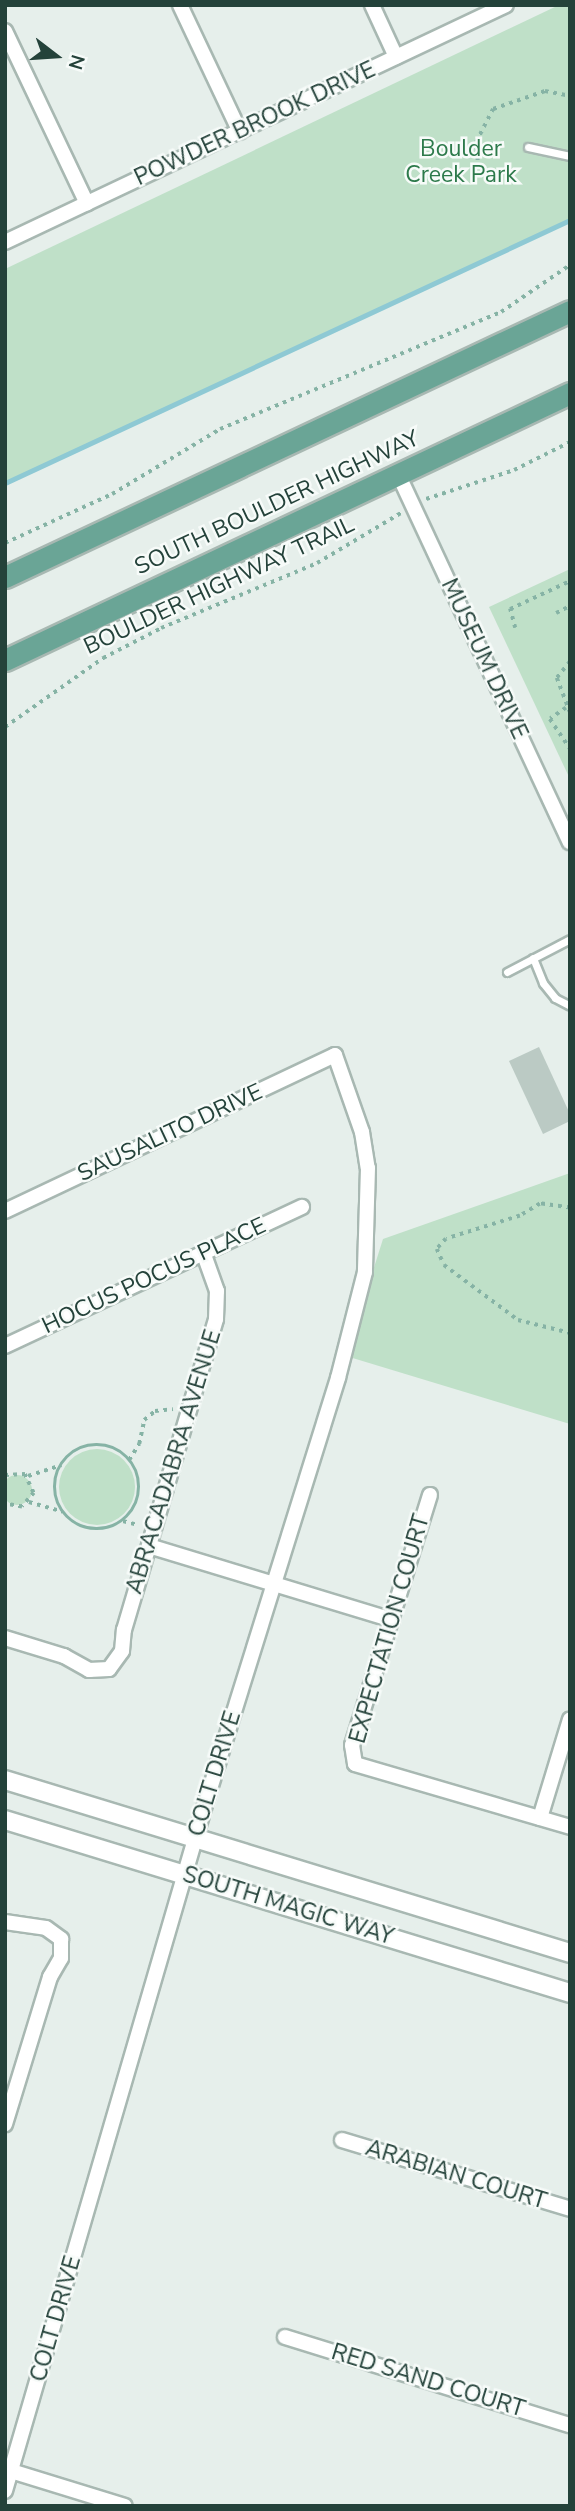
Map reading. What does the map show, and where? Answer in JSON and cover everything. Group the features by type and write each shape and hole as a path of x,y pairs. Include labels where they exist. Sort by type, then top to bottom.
{"main road":[{"name":"SOUTH BOULDER HIGHWAY","path":"5,578 570,311"},
{"name":"SOUTH BOULDER HIGHWAY","path":"5,660 570,393"}],"street":[{"path":"180,5 240,132"},
{"path":"372,5 396,57"},
{"name":"POWDER BROOK DRIVE","path":"5,242 506,5"},
{"path":"5,32 87,204"},
{"name":"MUSEUM DRIVE","path":"399,475 570,842"},
{"name":"SAUSALITO DRIVE","path":"5,1211 335,1055"},
{"name":"COLT DRIVE","path":"5,2491 196,1837 338,1378 369,1241 368,1168 362,1132 335,1055"},
{"name":"HOCUS POCUS PLACE","path":"5,1346 302,1207"},
{"name":"ABRACADABRA AVENUE","path":"5,1638 64,1656 89,1670 109,1669 122,1651 149,1546 216,1319 217,1291 203,1252"},
{"name":"EXPECTATION COURT","path":"430,1494 352,1745 355,1764 540,1818"},
{"path":"149,1546 392,1620"},
{"path":"570,1719 540,1818 570,1827"},
{"name":"SOUTH MAGIC WAY","path":"5,1780 570,1953"},
{"name":"SOUTH MAGIC WAY","path":"5,1820 570,1993"},
{"path":"5,1922 46,1928 61,1939 61,1958 50,1977 11,2086 5,2124"},
{"name":"ARABIAN COURT","path":"342,2140 570,2209"},
{"name":"RED SAND COURT","path":"285,2337 570,2425"},
{"path":"12,2471 125,2506"}],"lane":[{"path":"528,147 570,156"},
{"path":"507,972 570,939"},
{"path":"533,958 543,983 555,998 569,1005"}],"path":[{"path":"478,169 476,142 493,108 545,91 570,96"},
{"path":"5,543 113,494 220,429 501,312 570,265"},
{"name":"BOULDER HIGHWAY TRAIL","path":"5,727 103,658 161,628 317,563 433,495 514,470 570,442"},
{"path":"515,628 510,609 570,581"},
{"path":"556,613 570,606"},
{"path":"570,662 557,677 566,708 570,712"},
{"path":"566,708 550,719 570,749"},
{"path":"570,1208 540,1204 520,1216 446,1239 438,1249 444,1265 518,1321 570,1333"},
{"path":"129,1460 139,1444 144,1420 155,1411 173,1409"},
{"path":"123,1521 139,1492 129,1460 111,1447 92,1445 74,1451 61,1465 54,1490 63,1512 73,1523 91,1529 123,1521 138,1525"},
{"path":"5,1475 13,1472 27,1476 61,1465"},
{"path":"5,1504 15,1508 29,1502 34,1493 27,1476"},
{"path":"29,1502 63,1512"}],"green space":[{"name":"Boulder Creek Park","path":"559,5 570,5 570,221 5,485 5,269"},
{"path":"570,569 570,779 489,607"},
{"path":"570,1173 570,1424 346,1356 383,1239"},
{"path":"90,1449 104,1449 118,1455 129,1466 135,1487 132,1502 124,1514 104,1525 90,1525 76,1519 65,1508 59,1494 59,1480 65,1466 76,1455"},
{"path":"17,1475 23,1476 31,1484 31,1496 23,1504 17,1505 11,1504 3,1496 2,1490 3,1484 11,1476"}],"building":[{"path":"539,1047 570,1114 570,1121 543,1134 509,1061"}],"waterway":[{"path":"5,483 570,220"}]}
